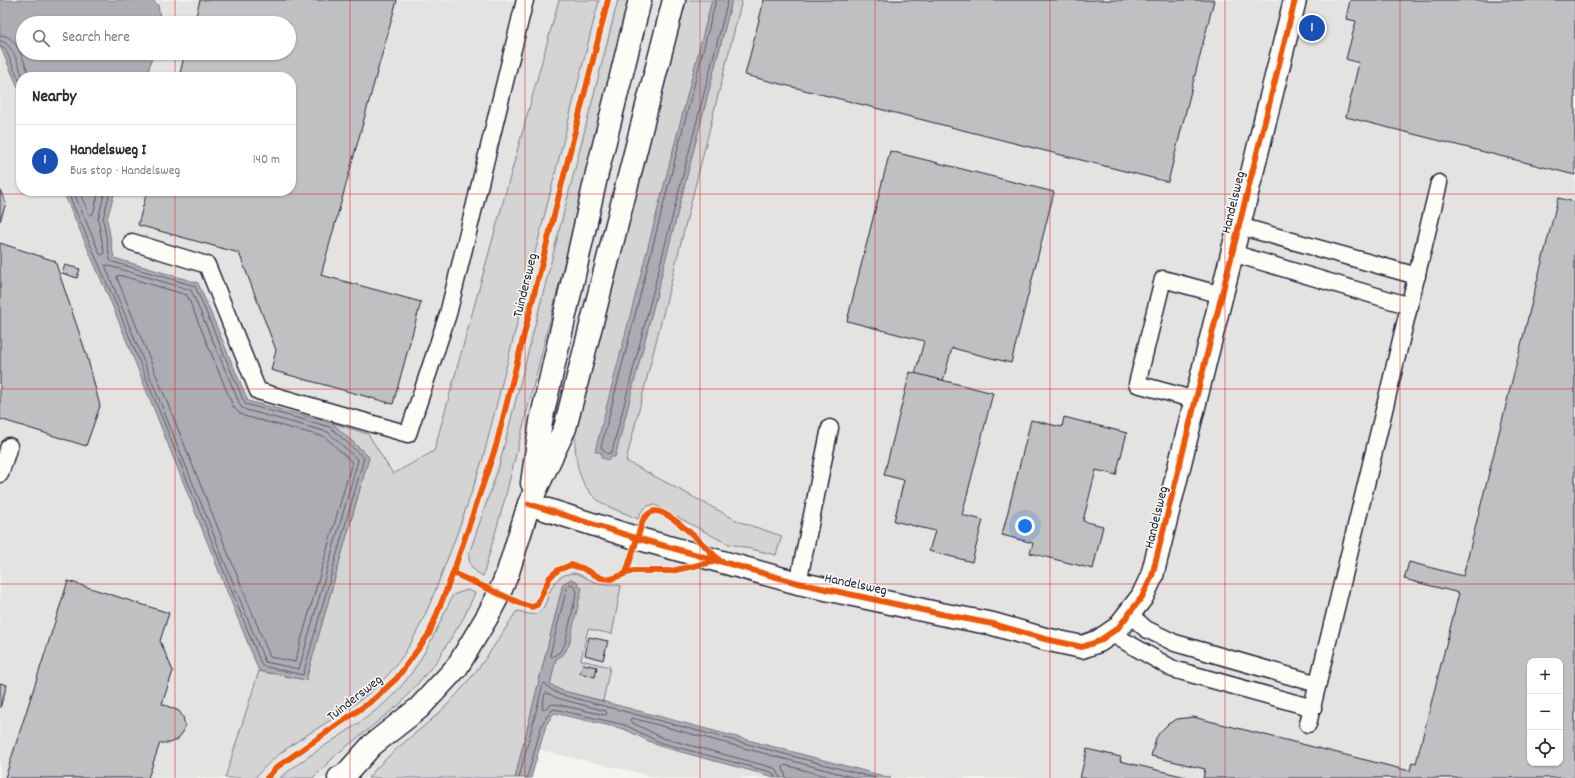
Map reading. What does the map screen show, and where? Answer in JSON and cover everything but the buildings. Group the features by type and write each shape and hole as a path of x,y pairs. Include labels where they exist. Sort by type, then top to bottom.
{"main road":[{"path":"529,504 540,421 597,173 640,0"},
{"path":"343,777 372,745 419,708 458,667 499,594 508,572 529,504 565,428 674,0"},
{"name":"Handelsweg","path":"529,504 636,538 798,583 993,624 1046,639 1082,647 1112,634 1142,598 1152,576 1295,0"}],"lane":[{"path":"132,242 207,265 258,391 408,434 448,314 525,0"},
{"path":"1308,724 1439,183"},
{"path":"1239,226 1417,276"},
{"path":"1232,253 1410,306"},
{"path":"1196,400 1137,384 1163,279 1222,295"},
{"path":"798,583 830,428"},
{"path":"0,474 9,446"},
{"path":"1129,614 1146,629 1175,644 1318,684"},
{"path":"1112,634 1173,669 1312,708"}],"shaded area":[{"path":"0,0 1575,0 1575,778 660,778 532,748 519,778 0,778"},
{"path":"559,0 599,0 483,458 446,563 422,621 399,662 378,685 364,697 282,752 255,778 225,778 259,671 306,680 369,457 332,423 368,434 393,474 434,451"},
{"path":"618,0 631,0 504,502 483,576 476,572 470,564 469,554 499,466"},
{"path":"685,0 712,0 596,451 610,457 615,456 732,0 742,0 626,461 740,522 782,536 776,555 726,543 655,505 646,507 638,519 608,506 599,501 586,487 577,462 575,434"},
{"path":"573,573 598,583 621,586 612,634 588,629 581,660 610,667 603,701 560,690 550,684 556,659 566,651 578,586 570,580 563,584 515,778 368,778 387,758 439,713 459,693 485,659 516,612 519,611 529,614 536,614 541,611 553,585 558,579"},
{"path":"467,590 475,593 463,619 436,662 400,704 337,754 313,778 280,778 306,758 373,712 397,691 425,652 453,595"}],"water":[{"path":"0,0 152,0 158,5 160,16 16,16 16,60 151,60 148,72 16,72 16,83 0,46"},
{"path":"712,0 732,0 615,457 610,457 609,460 601,458 602,453 595,451"},
{"path":"65,196 114,196 107,219 114,258 198,283 248,401 332,423 369,457 306,680 259,671 115,312"},
{"path":"571,579 578,582 578,586 582,588 569,645 563,655 556,659 550,684 560,690 891,778 778,778 659,746 624,729 554,713 546,725 531,778 515,778 563,584"}],"cycle path":[{"name":"Tuindersweg","path":"267,778 277,767 373,700 397,678 429,634 453,573 496,446 608,0"},
{"path":"529,504 636,538 798,583 993,624 1045,639 1082,647 1099,641 1118,628 1142,597 1152,576 1295,0"},
{"path":"626,573 643,520 648,514 655,511 662,512 679,523 719,560"},
{"path":"453,573 532,607 537,605 550,577 558,570 571,565 582,568 601,578 611,579 633,571 671,571 717,561"}],"place":[{"name":"Handelsweg I","path":"1312,28"}]}
